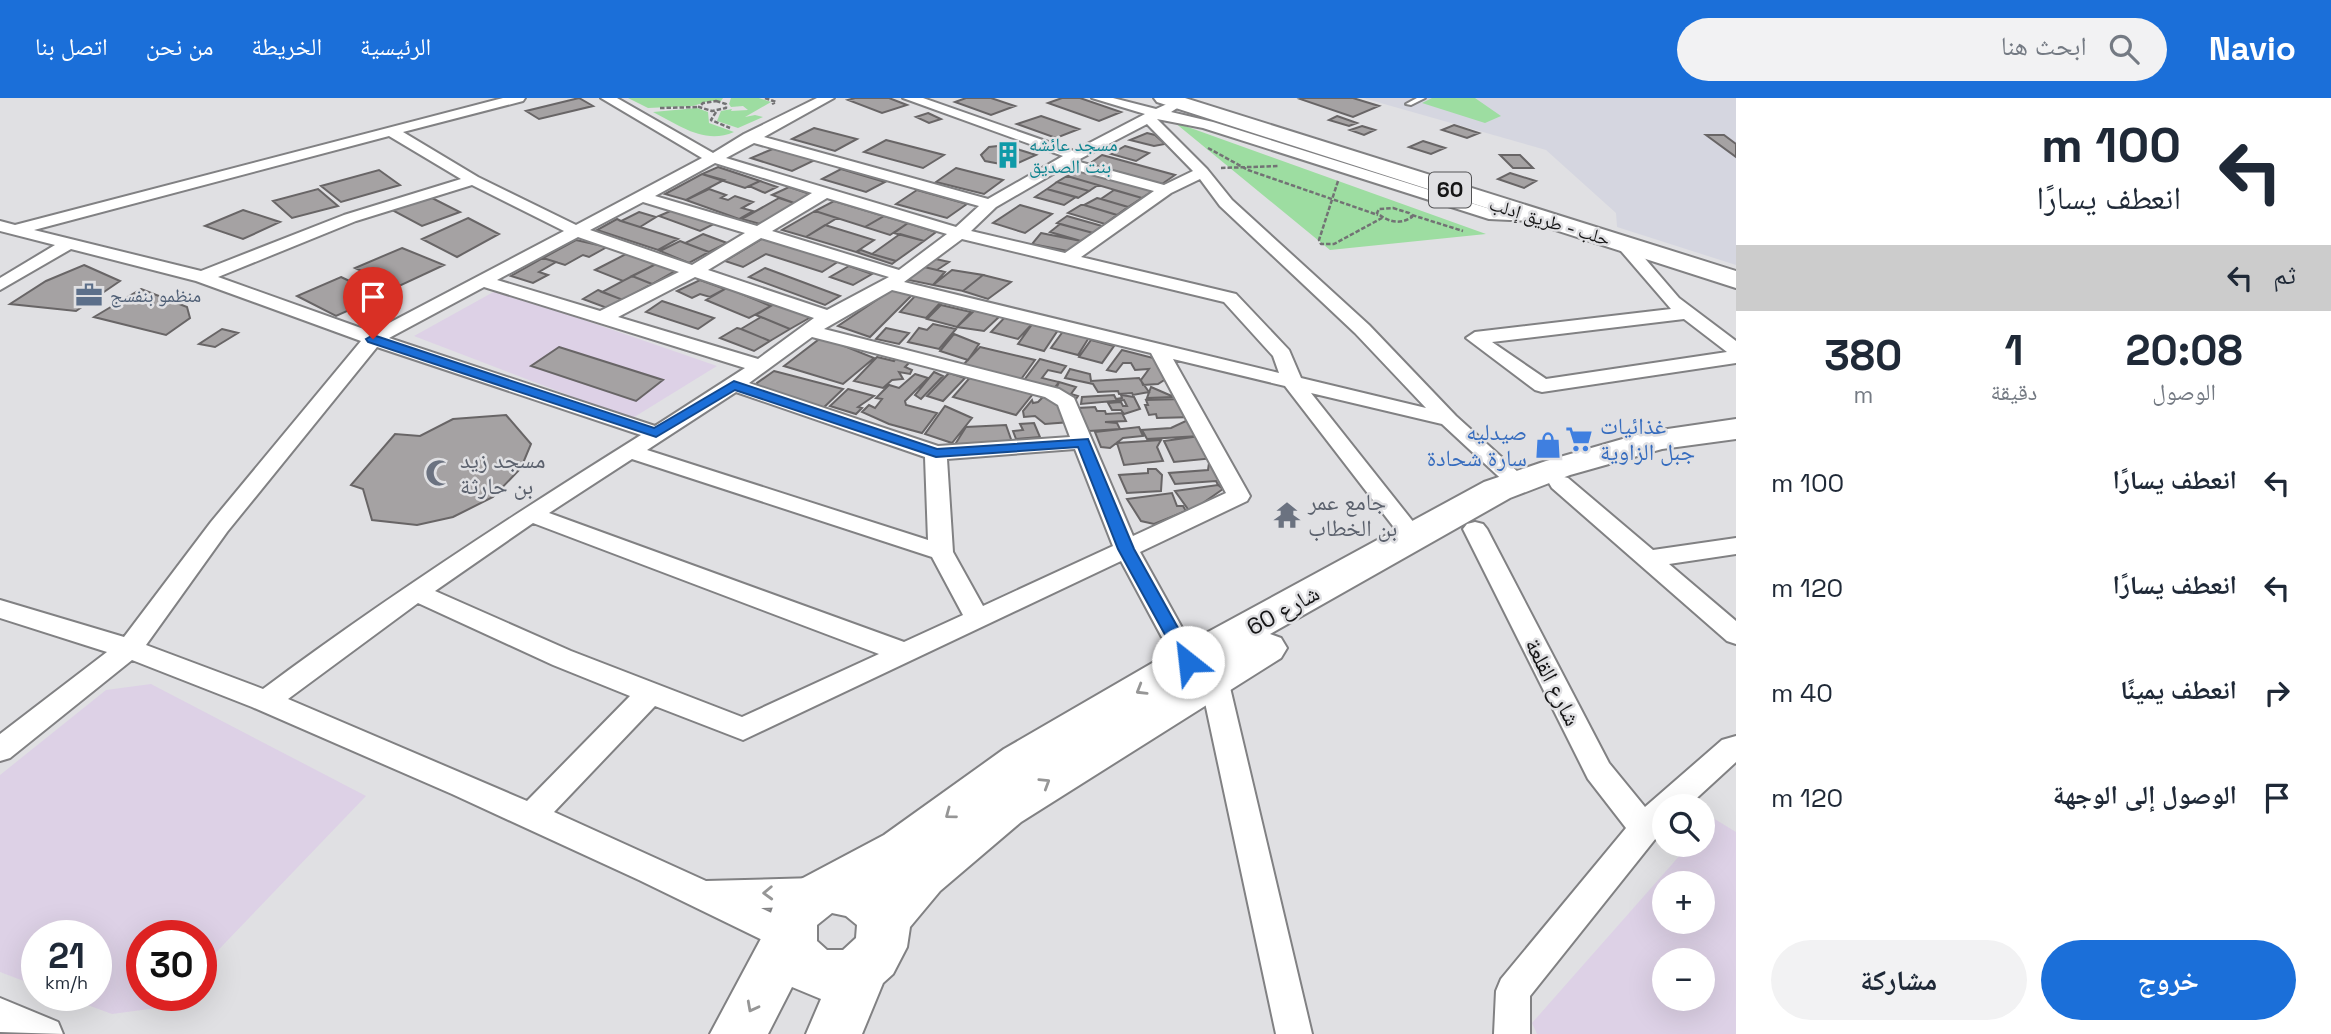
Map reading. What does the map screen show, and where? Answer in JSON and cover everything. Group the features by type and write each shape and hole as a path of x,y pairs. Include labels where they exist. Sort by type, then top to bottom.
{"main road":[{"name":"حلب - طريق إدلب","path":"1169,106 1530,215 1736,281"},
{"name":"حلب - طريق إدلب","path":"1169,106 1736,272"},
{"name":"شارع 60","path":"856,995 922,876 1004,808 1201,671 1414,538 1497,490 1659,439 1736,429"},
{"name":"شارع 60","path":"789,938 791,921 799,907 901,850 1020,762 1349,598 1518,501 1560,483 1678,450 1736,440"},
{"path":"830,891 847,892 862,897 875,908 856,995"},
{"path":"789,938 794,954 806,967 824,975 843,976 856,995"},
{"path":"738,1034 789,938"}],"street":[{"path":"4,230 518,98"},
{"path":"608,98 712,158 959,233 1230,298 1282,354 1293,383 1414,538"},
{"path":"0,750 130,648 219,527 373,339 827,98"},
{"path":"910,98 1069,159 1166,190"},
{"path":"1099,98 1126,107 1169,106"},
{"path":"267,701 367,625 531,514 734,385 828,317 895,280 959,233 990,204 1169,106"},
{"path":"1169,106 1226,203 1362,329 1449,420 1518,482"},
{"path":"389,130 473,180 576,231 828,317"},
{"path":"750,137 990,204"},
{"path":"1069,258 1166,190 1207,170"},
{"path":"202,277 350,218 473,180"},
{"path":"601,318 694,271 824,193"},
{"path":"640,196 760,232 895,280 1159,351 1449,420"},
{"path":"4,230 202,277 373,339 656,433"},
{"path":"0,285 68,244"},
{"path":"1623,244 1673,302 1736,350"},
{"path":"482,281 761,366"},
{"path":"1686,313 1475,338 1542,386 1736,357"},
{"path":"811,331 1052,393 1067,402 1126,549 1201,671 1294,1034"},
{"path":"416,592 562,658 743,729 1239,496 1159,351"},
{"path":"734,385 936,453 1083,442"},
{"path":"628,451 941,552"},
{"path":"936,453 941,552 978,618"},
{"path":"1560,483 1736,635"},
{"path":"531,514 905,653"},
{"name":"شارع القلعة","path":"1475,528 1598,771 1652,811"},
{"path":"1649,559 1736,546"},
{"path":"0,609 130,648 267,701 531,816 705,895 789,938"},
{"path":"531,816 650,693"},
{"path":"1681,794 1736,747"},
{"path":"1512,1034 1513,991 1652,822"},
{"path":"705,895 830,891"},
{"path":"0,1015 45,1034"}],"lane":[{"path":"1409,104 1422,98"}],"path":[{"path":"635,114 658,108 699,107 716,111 726,107 724,103 727,98"},
{"path":"765,98 776,102 768,107"},
{"path":"699,107 707,102 724,103"},
{"path":"1208,148 1242,167 1382,218 1404,222 1411,219 1411,215"},
{"path":"1207,170 1283,166"},
{"path":"1327,177 1338,181 1319,240 1321,244 1334,244 1382,218"},
{"path":"1378,215 1378,209 1399,209 1463,231"}],"shaded area":[{"path":"1363,98 1736,98 1736,265 1617,227 1616,213 1546,150"},
{"path":"497,290 717,366 631,419 414,336"},
{"path":"151,684 366,796 217,951 217,920 126,920 126,1011 134,1011 112,1014 104,1011 112,1011 112,920 21,920 21,980 0,972 0,775 106,690"},
{"path":"1715,819 1736,832 1736,1034 1537,1034 1532,1023 1652,887 1652,934 1715,934 1715,871 1666,871 1678,857 1715,857"}],"green space":[{"path":"628,98 723,98 721,101 709,101 693,106 648,108"},
{"path":"731,98 759,98 771,102 745,117 763,117 738,128 717,121 721,111 748,110 743,106 731,107"},
{"path":"1432,98 1475,98 1501,116 1485,123 1422,103"},
{"path":"697,108 708,112 709,123 734,132 702,135 653,112"},
{"path":"1174,122 1486,234 1330,250"}],"building":[{"path":"579,98 593,106 539,119 526,111"},
{"path":"889,98 907,105 882,113 848,100"},
{"path":"966,98 991,98 1015,106 991,115 955,102"},
{"path":"1062,98 1080,98 1121,112 1099,121 1048,103"},
{"path":"1353,98 1379,106 1353,117 1300,99"},
{"path":"928,113 941,119 929,123 916,117"},
{"path":"1041,116 1079,129 1056,138 1017,124"},
{"path":"1337,116 1357,123 1349,126 1329,120"},
{"path":"1454,125 1479,133 1467,138 1442,130"},
{"path":"1362,126 1375,130 1364,135 1350,130"},
{"path":"814,128 857,139 835,151 792,139"},
{"path":"1147,133 1155,135 1165,144 1154,146 1130,140"},
{"path":"1706,135 1724,135 1736,144 1736,157"},
{"path":"886,140 944,155 923,168 864,152"},
{"path":"1423,141 1445,148 1431,154 1409,147"},
{"name":"مسجد عائشه بنت الصديق","path":"1007,145 1036,155 1011,166 985,161 981,155 989,147"},
{"path":"1125,146 1149,153 1136,161 1111,154"},
{"path":"775,148 815,160 792,171 751,158"},
{"path":"1102,155 1175,175 1162,184 1089,164"},
{"path":"1500,155 1520,155 1533,168 1513,168"},
{"path":"718,167 760,181 745,188 702,174"},
{"path":"956,168 1003,180 984,194 936,182"},
{"path":"841,169 885,182 866,192 822,179"},
{"path":"1079,169 1153,191 1142,198 1067,176"},
{"path":"379,170 400,185 341,202 321,186"},
{"path":"1510,173 1536,181 1524,188 1498,179"},
{"path":"702,174 724,180 686,200 665,194"},
{"path":"1067,176 1098,185 1089,191 1057,182"},
{"path":"760,181 777,187 765,193 749,186"},
{"path":"1057,182 1089,191 1078,198 1047,189"},
{"path":"789,187 813,195 797,204 772,195"},
{"path":"318,189 338,206 292,218 273,201"},
{"path":"709,189 726,195 721,198 728,200 735,196 753,202 742,208 753,211 739,219 686,200"},
{"path":"1047,189 1076,197 1064,205 1035,197"},
{"path":"917,190 967,204 947,218 896,204"},
{"path":"1114,190 1142,198 1128,207 1101,199"},
{"path":"430,197 460,212 422,226 392,210"},
{"path":"779,198 797,204 760,224 742,219"},
{"path":"1097,198 1128,207 1117,215 1084,205"},
{"path":"834,201 884,216 865,227 815,211"},
{"path":"1020,205 1052,214 1025,233 993,223"},
{"path":"1081,205 1117,215 1105,224 1068,213"},
{"path":"675,209 716,223 700,231 659,216"},
{"path":"243,210 280,222 243,239 205,226"},
{"path":"815,211 837,218 806,237 782,230"},
{"path":"639,212 656,217 640,227 621,221"},
{"path":"884,216 908,223 890,235 865,227"},
{"path":"1067,216 1102,226 1093,233 1057,223"},
{"path":"468,218 499,234 457,257 422,239"},
{"path":"617,219 678,239 658,250 597,230"},
{"path":"908,223 936,232 924,241 894,233"},
{"path":"1060,224 1093,233 1081,241 1050,232"},
{"path":"825,225 874,240 856,252 806,237"},
{"path":"1041,233 1081,241 1073,252 1032,244"},
{"path":"703,234 727,243 709,252 685,243"},
{"path":"900,234 924,241 896,261 872,254"},
{"path":"765,237 839,261 822,272 766,254 743,267 725,261"},
{"path":"576,240 607,247 589,257 583,255 565,265 543,258"},
{"path":"680,241 709,252 689,263 660,251"},
{"path":"402,248 444,265 397,287 355,268"},
{"path":"861,250 896,261 892,264 856,252"},
{"path":"628,253 656,264 623,281 595,270"},
{"path":"927,257 949,262 937,270 920,266"},
{"path":"543,258 556,262 539,272 548,275 533,283 511,276"},
{"path":"656,264 675,271 652,284 632,276"},
{"path":"84,265 120,281 76,311 10,304 46,281"},
{"path":"849,266 872,274 853,285 830,277"},
{"path":"920,266 945,272 933,285 904,279"},
{"path":"765,268 840,296 825,305 749,277"},
{"path":"952,270 983,275 963,291 933,285"},
{"path":"983,275 1011,282 988,299 963,291"},
{"path":"632,276 652,284 623,300 602,292"},
{"path":"341,277 381,296 336,316 297,296"},
{"path":"700,280 725,289 710,297 700,294 692,298 677,291"},
{"path":"727,288 771,306 749,318 706,300"},
{"path":"141,289 187,307 190,318 166,335 94,317"},
{"path":"893,289 916,291 870,337 838,326"},
{"path":"598,290 623,300 607,308 583,299"},
{"path":"916,295 942,301 926,318 900,312"},
{"path":"662,301 714,318 698,329 646,312"},
{"path":"776,303 811,317 790,329 756,315"},
{"path":"941,305 971,312 957,327 927,319"},
{"path":"975,310 999,317 984,331 957,327"},
{"path":"1006,316 1033,323 1018,339 991,332"},
{"path":"761,317 790,329 770,341 741,329"},
{"path":"1033,323 1058,330 1044,351 1018,344"},
{"path":"933,324 956,329 939,349 908,342 919,328 927,330"},
{"path":"737,328 770,341 754,351 720,338"},
{"path":"886,328 909,333 899,344 876,339"},
{"path":"222,329 238,333 215,347 199,344"},
{"path":"1064,330 1090,336 1078,355 1051,348"},
{"path":"954,334 979,344 968,360 940,351"},
{"path":"822,337 874,358 843,384 784,366"},
{"path":"1091,340 1114,346 1102,363 1079,357"},
{"path":"559,347 663,380 636,401 531,366"},
{"path":"980,347 1035,360 1019,382 963,365"},
{"path":"1122,350 1161,360 1169,377 1158,384 1143,385 1141,380 1149,369 1135,370 1131,363 1123,363 1116,372 1107,370"},
{"path":"877,357 910,362 905,367 912,370 910,374 899,372 903,379 892,380 883,388 854,381"},
{"path":"1040,359 1066,366 1061,373 1048,370 1042,378 1059,382 1052,391 1022,383"},
{"path":"1070,369 1090,374 1091,381 1139,378 1149,392 1133,395 1119,394 1118,391 1098,392 1093,384 1065,378"},
{"path":"774,371 843,389 820,411 760,392 757,383"},
{"path":"934,372 943,376 921,399 915,395"},
{"path":"949,373 965,378 943,401 927,396"},
{"path":"915,374 928,378 905,401 906,405 937,413 922,433 889,424 862,412 869,405 875,408 882,399 876,398 889,385 899,388"},
{"path":"973,374 1036,390 1016,415 953,397"},
{"path":"1059,382 1076,387 1071,394 1078,396 1076,399 1055,391"},
{"path":"1151,387 1174,397 1147,398"},
{"path":"848,389 874,396 858,407 862,408 856,414 830,406"},
{"path":"1114,395 1116,399 1122,398 1121,395 1134,397 1140,409 1124,414 1121,410 1112,410 1108,403 1121,402 1123,406 1127,406 1124,400 1081,404 1082,397"},
{"path":"1043,397 1060,402 1070,422 1045,424 1035,416 1024,417 1023,411 1032,400 1033,403 1038,402"},
{"path":"1183,399 1193,417 1157,418 1156,414 1149,415 1145,405 1148,405 1146,400"},
{"path":"945,406 972,418 952,443 925,434"},
{"path":"1095,407 1097,411 1105,411 1106,414 1122,413 1126,421 1105,422 1117,423 1120,429 1089,431 1078,408"},
{"name":"مسجد زيد بن حارثة","path":"506,415 531,444 521,468 493,497 453,517 417,525 372,520 363,489 351,485 395,434 420,436 453,419"},
{"path":"1190,419 1200,436 1147,439 1142,430 1171,428"},
{"path":"1034,423 1040,437 1016,439 1013,431 1023,430 1020,424"},
{"path":"1006,425 1012,442 954,446 966,427"},
{"path":"1139,427 1143,436 1123,438 1110,448 1101,447 1095,432"},
{"path":"1200,436 1215,458 1174,462 1164,441"},
{"path":"1161,440 1157,447 1163,461 1124,465 1117,443"},
{"path":"1209,463 1218,464 1230,484 1218,485 1216,481 1175,484 1169,473 1208,470"},
{"path":"1148,469 1156,469 1162,475 1161,491 1127,493 1119,475 1148,473"},
{"path":"1218,485 1223,489 1190,512 1175,491"},
{"path":"1172,493 1177,506 1183,506 1186,511 1154,524 1141,521 1127,499"}],"place":[{"name":"مسجد عائشه بنت الصديق","path":"1008,155"},
{"name":"منظمو بنفسج","path":"89,295"},
{"name":"غذائيات جبل الزاوية","path":"1579,439"},
{"name":"صيدليه سارة شحادة","path":"1548,445"},
{"name":"مسجد زيد بن حارثة","path":"439,473"},
{"name":"جامع عمر بن الخطاب","path":"1287,515"}],"route":[{"path":"373,339 656,433 734,385 936,453 1083,442 1126,549 1188,662"}]}
